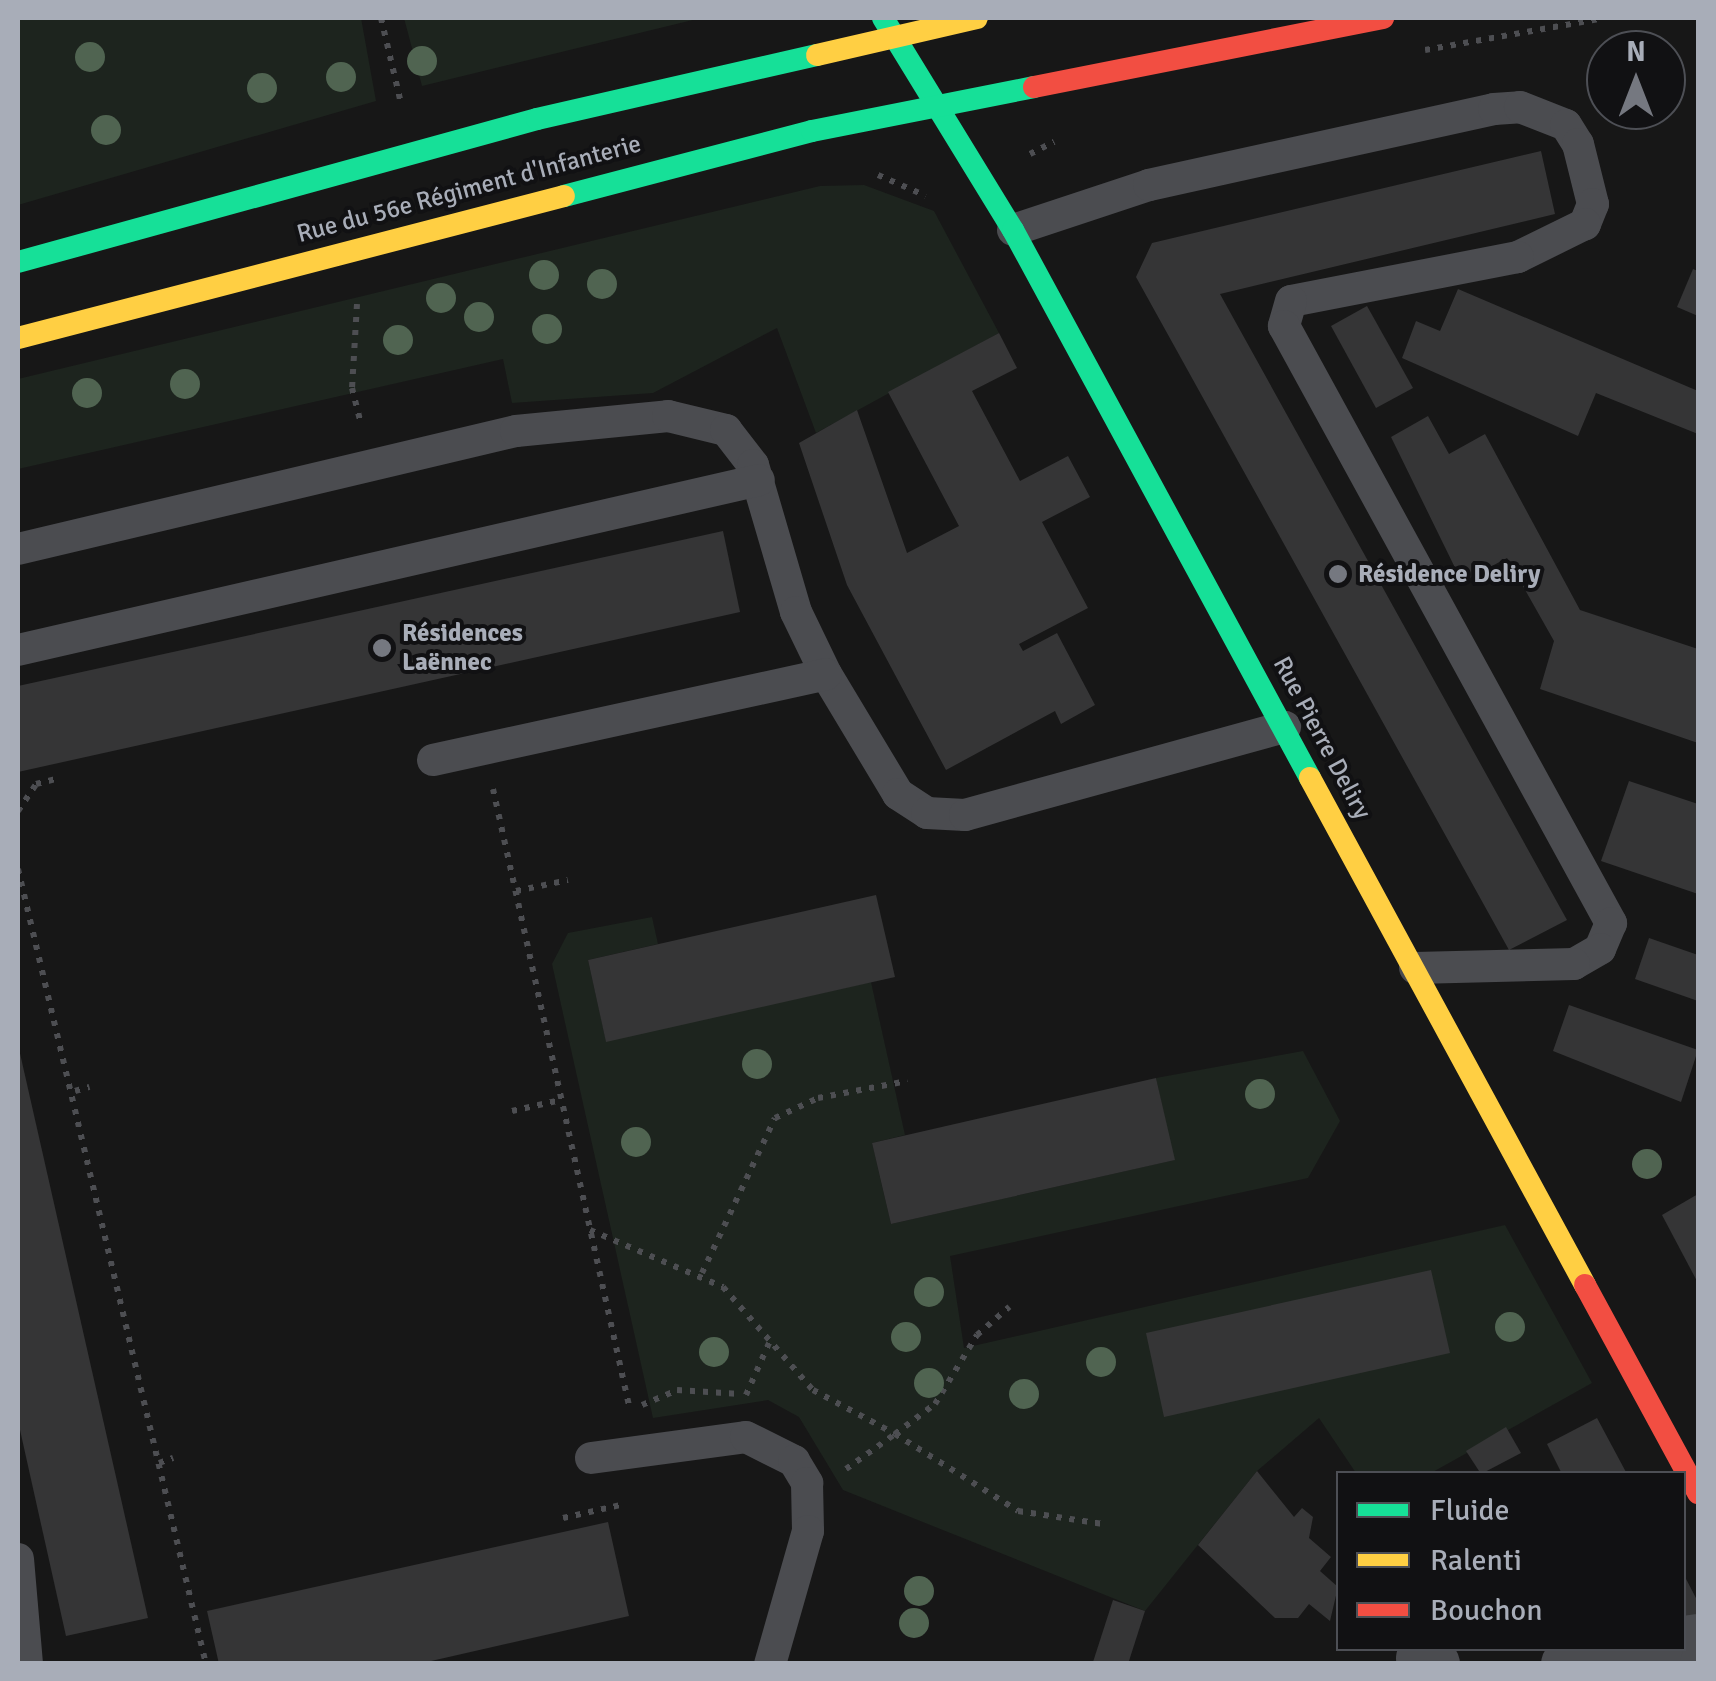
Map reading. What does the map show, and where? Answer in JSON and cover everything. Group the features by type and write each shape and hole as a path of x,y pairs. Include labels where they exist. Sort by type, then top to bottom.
{"main road":[{"name":"Rue du 56e Régiment d'Infanterie","path":"18,262 888,27 976,18"},
{"name":"Rue du 56e Régiment d'Infanterie","path":"18,338 361,244 937,106 1384,18"},
{"name":"Rue Pierre Deliry","path":"888,27 1013,230 1698,1493"}],"street":[{"path":"1568,1664 1639,1651"}],"lane":[{"path":"1013,230 1149,185 1494,109 1520,107 1566,125 1578,144 1593,204 1573,231 1486,264 1292,301 1284,326 1611,923 1600,949 1574,964 1415,968"},
{"path":"18,549 372,465 587,419 668,416 726,430 759,480 796,612 826,674 898,794 927,813 965,815 1285,727"},
{"path":"18,650 759,480"},
{"path":"432,760 826,674"},
{"path":"591,1458 746,1437 775,1445 807,1483 808,1530 770,1664"},
{"path":"18,1559 27,1664"}],"path":[{"path":"381,18 402,109"},
{"path":"361,244 352,388 372,465"},
{"path":"18,811 36,784 60,778"},
{"path":"493,787 628,1410 678,1390 719,1386 746,1396"},
{"path":"18,869 75,1090 206,1664"},
{"path":"516,892 568,880"},
{"path":"702,1273 775,1118 818,1098 907,1081"},
{"path":"75,1090 89,1087"},
{"path":"512,1110 561,1100"},
{"path":"589,1230 702,1273 813,1390 895,1434 1018,1510 1103,1524"},
{"path":"807,1483 848,1468 935,1404 977,1335 1009,1307"},
{"path":"746,1437 746,1396 769,1343"},
{"path":"159,1463 173,1458"},
{"path":"563,1518 625,1504"}],"shaded area":[{"path":"18,18 361,18 376,101 18,205"},
{"path":"404,18 701,18 422,86"},
{"path":"864,185 934,211 999,333 816,433 777,328 653,393 512,403 503,359 18,469 18,379 820,186"},
{"path":"652,917 658,944 588,960 606,1041 871,982 905,1135 872,1143 891,1224 1174,1160 1156,1078 1303,1051 1340,1121 1308,1178 950,1256 964,1348 1505,1225 1592,1383 1435,1471 1355,1471 1319,1418 1257,1471 1145,1611 843,1490 799,1417 768,1400 653,1418 552,964 568,933"}],"building":[{"name":"Résidence Deliry","path":"1541,151 1555,214 1220,294 1567,920 1509,950 1136,277 1152,243"},
{"path":"1693,269 1698,271 1698,316 1677,307"},
{"path":"1458,289 1698,391 1698,434 1596,393 1578,436 1402,358 1416,321 1440,331"},
{"path":"1367,306 1413,388 1376,408 1331,326"},
{"path":"999,333 1017,368 972,391 1020,481 1068,456 1090,497 1042,522 1088,608 1019,644 1023,651 1057,633 1095,705 1061,724 1055,711 946,770 847,585 799,443 857,410 907,553 959,526 888,392"},
{"path":"1428,416 1449,454 1485,434 1580,610 1698,649 1698,743 1540,689 1554,641 1507,558 1462,582 1391,437"},
{"name":"Résidences Laënnec","path":"723,531 740,612 18,772 18,686"},
{"path":"1629,781 1698,804 1698,894 1601,861"},
{"path":"876,895 895,977 606,1042 588,960"},
{"path":"1649,938 1698,955 1698,1001 1635,979"},
{"path":"1569,1005 1698,1050 1681,1102 1553,1051"},
{"path":"19,1049 148,1618 66,1636 18,1421"},
{"path":"1156,1078 1175,1160 891,1224 872,1143"},
{"path":"1698,1194 1698,1283 1662,1215"},
{"path":"1431,1270 1450,1353 1164,1417 1146,1333"},
{"path":"1597,1418 1625,1471 1560,1471 1547,1444"},
{"path":"1506,1427 1521,1453 1487,1471 1479,1471 1466,1451"},
{"path":"1257,1471 1294,1517 1302,1508 1313,1517 1309,1538 1331,1557 1320,1571 1336,1585 1330,1621 1309,1604 1298,1618 1275,1618 1198,1545"},
{"path":"608,1522 629,1616 418,1664 219,1664 207,1611"},
{"path":"1686,1579 1698,1602 1698,1615 1686,1618"},
{"path":"1113,1600 1145,1611 1128,1664 1093,1662"}],"traffic: fast":[{"path":"883,18 1013,230 1310,778"},
{"path":"18,262 537,119 817,55"},
{"path":"564,196 812,131 1034,87"}],"traffic: slow":[{"path":"817,55 977,18"},
{"path":"18,338 564,196"},
{"path":"1310,778 1585,1285"}],"traffic: jam":[{"path":"1034,87 1383,18"},
{"path":"1585,1285 1698,1493"}],"place":[{"name":"Résidence Deliry","path":"1338,574"},
{"name":"Résidences Laënnec","path":"382,648"}]}
